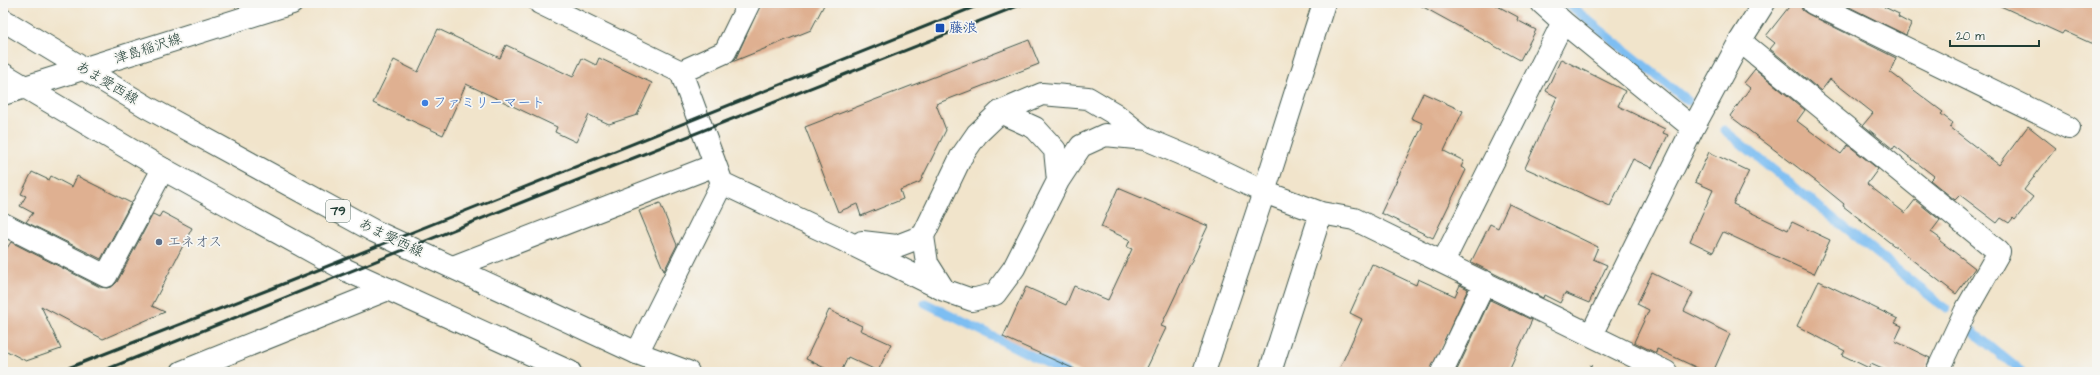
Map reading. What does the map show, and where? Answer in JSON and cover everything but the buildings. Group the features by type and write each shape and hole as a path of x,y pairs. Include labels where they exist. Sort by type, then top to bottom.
{"street":[{"name":"津島稲沢線","path":"3,94 292,3"},
{"path":"540,3 681,72 718,174 841,239 944,290 972,300 995,294 1014,268 1058,181 1081,146 1105,135 1146,139"},
{"path":"681,72 725,52 749,3"},
{"path":"1204,372 1264,192 1324,3"},
{"path":"1542,3 1563,22 1693,128"},
{"path":"1591,335 1693,128 1740,41 1764,3"},
{"path":"1813,3 2069,128"},
{"name":"あま愛西線","path":"3,20 147,107 374,231 637,353 688,372"},
{"path":"1443,262 1563,22"},
{"path":"1740,41 1999,252 1965,312 1937,372"},
{"path":"3,74 24,88 163,169 346,270 570,372"},
{"path":"944,290 927,262 923,236 961,157 977,134 1000,112 1042,94 1088,98 1115,114 1146,139 1210,166 1264,192 1322,213 1354,219 1666,372"},
{"path":"1000,112 1035,128 1055,150 1058,181"},
{"path":"3,224 106,276 163,169"},
{"path":"453,267 718,174"},
{"path":"637,353 718,174"},
{"path":"1270,372 1322,213"},
{"path":"841,239 882,246 897,246 923,236"},
{"path":"1442,372 1485,282"},
{"path":"182,372 388,289"}],"waterway":[{"path":"1567,3 1688,101"},
{"path":"1724,130 1946,309"},
{"path":"925,303 1065,372"},
{"path":"1969,329 2022,372"}],"railway":[{"path":"58,372 273,288 984,3"},
{"path":"100,372 535,197 1025,3"}],"place":[{"name":"藤浪","path":"940,28"},
{"name":"ファミリーマート","path":"425,103"},
{"name":"エネオス","path":"159,242"}]}
